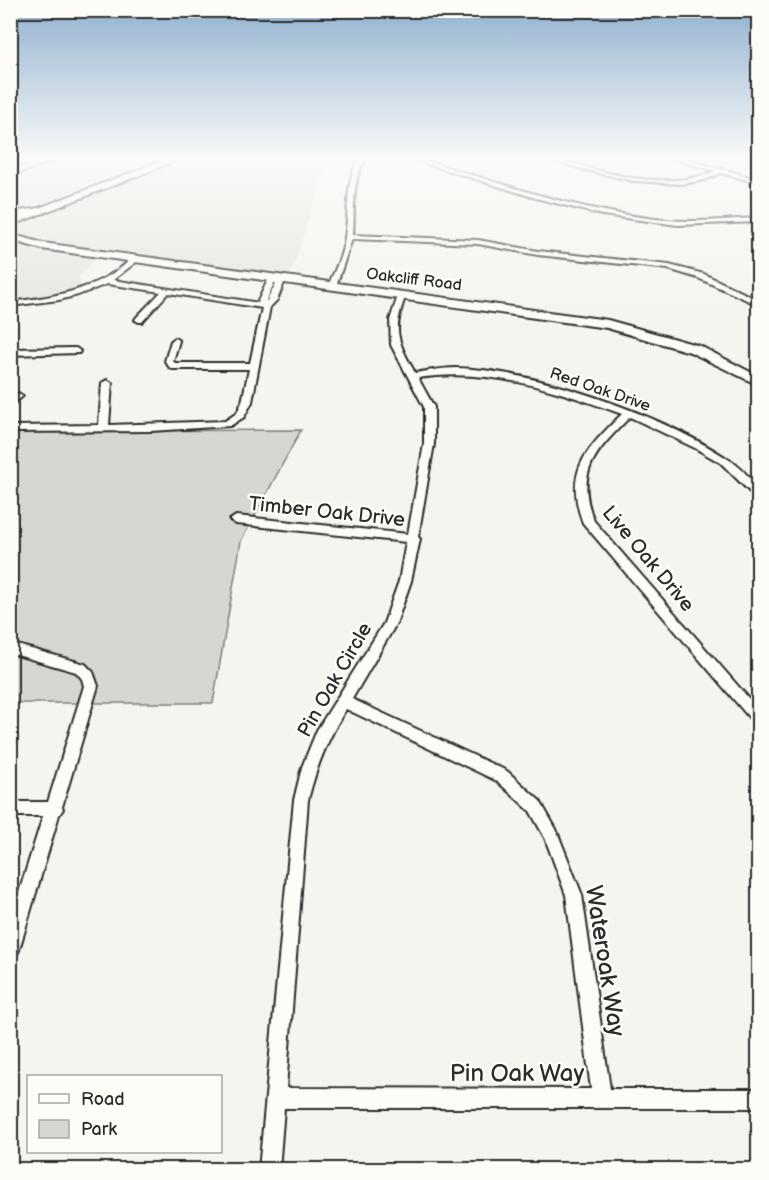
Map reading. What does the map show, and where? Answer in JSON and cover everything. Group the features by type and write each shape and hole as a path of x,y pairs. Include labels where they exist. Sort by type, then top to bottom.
{"main road":[{"path":"10,224 36,213"},
{"name":"Oakcliff Road","path":"10,224 53,241 56,246"},
{"name":"Oakcliff Road","path":"10,237 42,246 56,246 131,259 576,318 632,329 696,349 759,381"}],"street":[{"path":"332,286 349,237 351,213"},
{"path":"609,213 637,219 677,223 759,220"},
{"path":"349,237 478,242 538,253 669,267 701,276 759,303"},
{"path":"10,304 66,297 119,276 132,262 131,259"},
{"path":"10,429 227,424 241,415 247,402 267,306 273,300 280,284 278,279"},
{"path":"107,280 267,306"},
{"path":"139,320 166,291"},
{"name":"Pin Oak Circle","path":"269,1170 301,800 309,767 322,735 390,624 405,581 414,539 430,426 429,407 392,334 395,312 402,295"},
{"path":"175,341 169,361 173,366 254,366"},
{"path":"10,352 76,351"},
{"name":"Red Oak Drive","path":"412,376 460,371 513,378 557,389 628,414 711,453 727,463 759,493"},
{"path":"104,428 107,383"},
{"path":"10,404 18,396"},
{"name":"Live Oak Drive","path":"628,414 604,438 582,469 579,483 584,512 589,523 759,718"},
{"name":"Timber Oak Drive","path":"236,520 414,539"},
{"path":"10,648 80,668 88,676 91,686 55,810 10,950"},
{"name":"Wateroak Way","path":"343,701 502,776 535,806 551,834 574,895 602,1099"},
{"path":"10,809 55,810"},
{"name":"Pin Oak Way","path":"275,1098 759,1100"}],"shaded area":[{"path":"10,213 310,213 290,277 99,253 79,277 81,294 11,300"}],"green space":[{"path":"301,430 241,541 213,703 11,703 11,431"}]}
